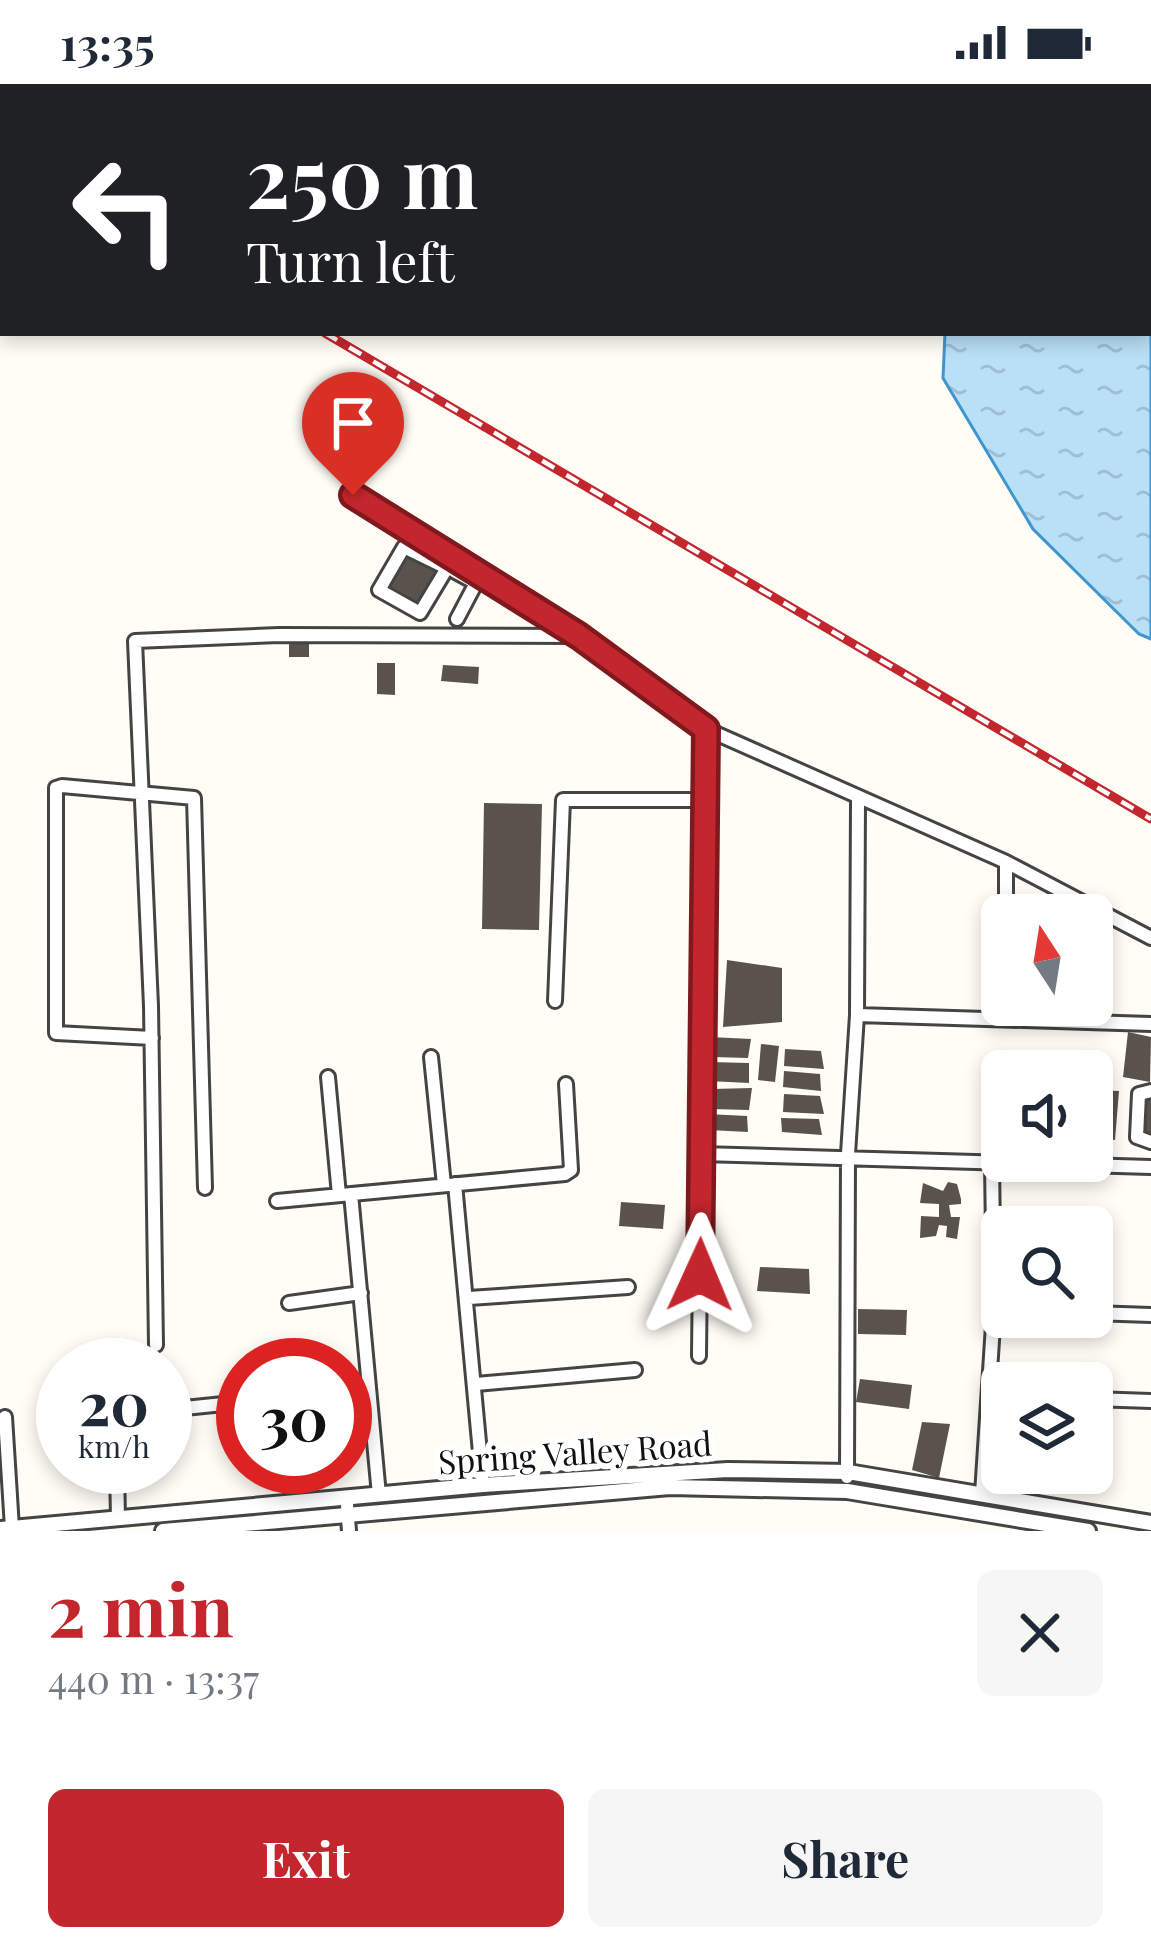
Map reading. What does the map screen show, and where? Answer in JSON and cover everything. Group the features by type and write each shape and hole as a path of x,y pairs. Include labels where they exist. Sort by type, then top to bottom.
{"street":[{"path":"353,495 388,526 452,566 579,636 706,729 858,801 1006,862 1151,938"},
{"path":"358,518 366,503"},
{"path":"422,547 402,547 380,591 420,613 452,566"},
{"path":"457,619 478,579"},
{"path":"156,1338 152,1038 135,640 280,635 579,636"},
{"path":"699,1356 706,729"},
{"path":"152,1038 61,1037 55,1026 56,788 188,795 196,805 205,1188"},
{"path":"555,1000 559,805 570,797 705,800"},
{"path":"847,1491 848,1154 856,1015 858,801"},
{"path":"1006,862 1006,894"},
{"path":"856,1015 981,1019"},
{"path":"1113,1023 1151,1024"},
{"path":"431,1057 469,1298 483,1485"},
{"path":"328,1077 365,1338"},
{"path":"277,1201 571,1171 566,1084"},
{"path":"1151,1091 1139,1093 1138,1137 1151,1142"},
{"path":"701,1154 848,1154 981,1161"},
{"path":"1113,1166 1151,1167"},
{"path":"469,1298 628,1287"},
{"path":"289,1303 361,1293"},
{"path":"1113,1314 1151,1315"},
{"path":"476,1384 635,1370"},
{"path":"1113,1400 1151,1401"},
{"path":"5,1417 6,1528"},
{"path":"372,1422 379,1496"},
{"name":"Spring Valley Road","path":"163,1531 347,1506 379,1496 728,1470 848,1472 981,1494"},
{"name":"Spring Valley Road","path":"6,1528 670,1487 847,1491 1088,1531"},
{"path":"118,1494 118,1519"},
{"name":"Spring Valley Road","path":"982,1494 1151,1523"},
{"path":"347,1506 349,1531"}],"water":[{"path":"945,336 1151,336 1151,639 1139,634 1033,529 943,378"}],"building":[{"path":"403,549 442,569 420,610 381,589"},
{"path":"289,641 309,642 309,657 289,657"},
{"path":"377,663 395,663 395,695 377,694"},
{"path":"443,665 479,667 478,684 441,681"},
{"path":"484,803 542,804 539,930 482,929"},
{"path":"727,960 782,968 782,1022 723,1027"},
{"path":"1128,1032 1151,1037 1150,1082 1123,1077"},
{"path":"710,1037 751,1039 748,1058 712,1057"},
{"path":"761,1044 779,1046 775,1082 758,1080"},
{"path":"785,1049 821,1051 824,1069 784,1066"},
{"path":"710,1062 749,1063 749,1083 708,1081"},
{"path":"784,1071 820,1074 821,1091 783,1087"},
{"path":"752,1088 749,1110 711,1109 711,1089"},
{"path":"1113,1091 1119,1091 1113,1140"},
{"path":"784,1094 820,1096 824,1114 783,1112"},
{"path":"1143,1094 1151,1094 1151,1137 1142,1137"},
{"path":"707,1114 747,1116 748,1132 709,1130"},
{"path":"781,1118 819,1119 822,1135 782,1132"},
{"path":"948,1182 957,1184 961,1199 961,1204 949,1205 951,1217 960,1217 957,1239 946,1237 947,1226 939,1225 936,1236 920,1238 921,1216 939,1217 939,1204 920,1203 923,1183 943,1191"},
{"path":"621,1202 665,1205 663,1229 619,1226"},
{"path":"760,1267 809,1269 810,1294 757,1291"},
{"path":"858,1309 907,1310 906,1335 858,1334"},
{"path":"860,1379 912,1385 909,1409 856,1402"},
{"path":"922,1422 950,1424 939,1478 912,1470"}],"railway":[{"path":"330,336 1151,819"}],"route":[{"path":"353,495 579,636 706,729 700,1275"}]}
